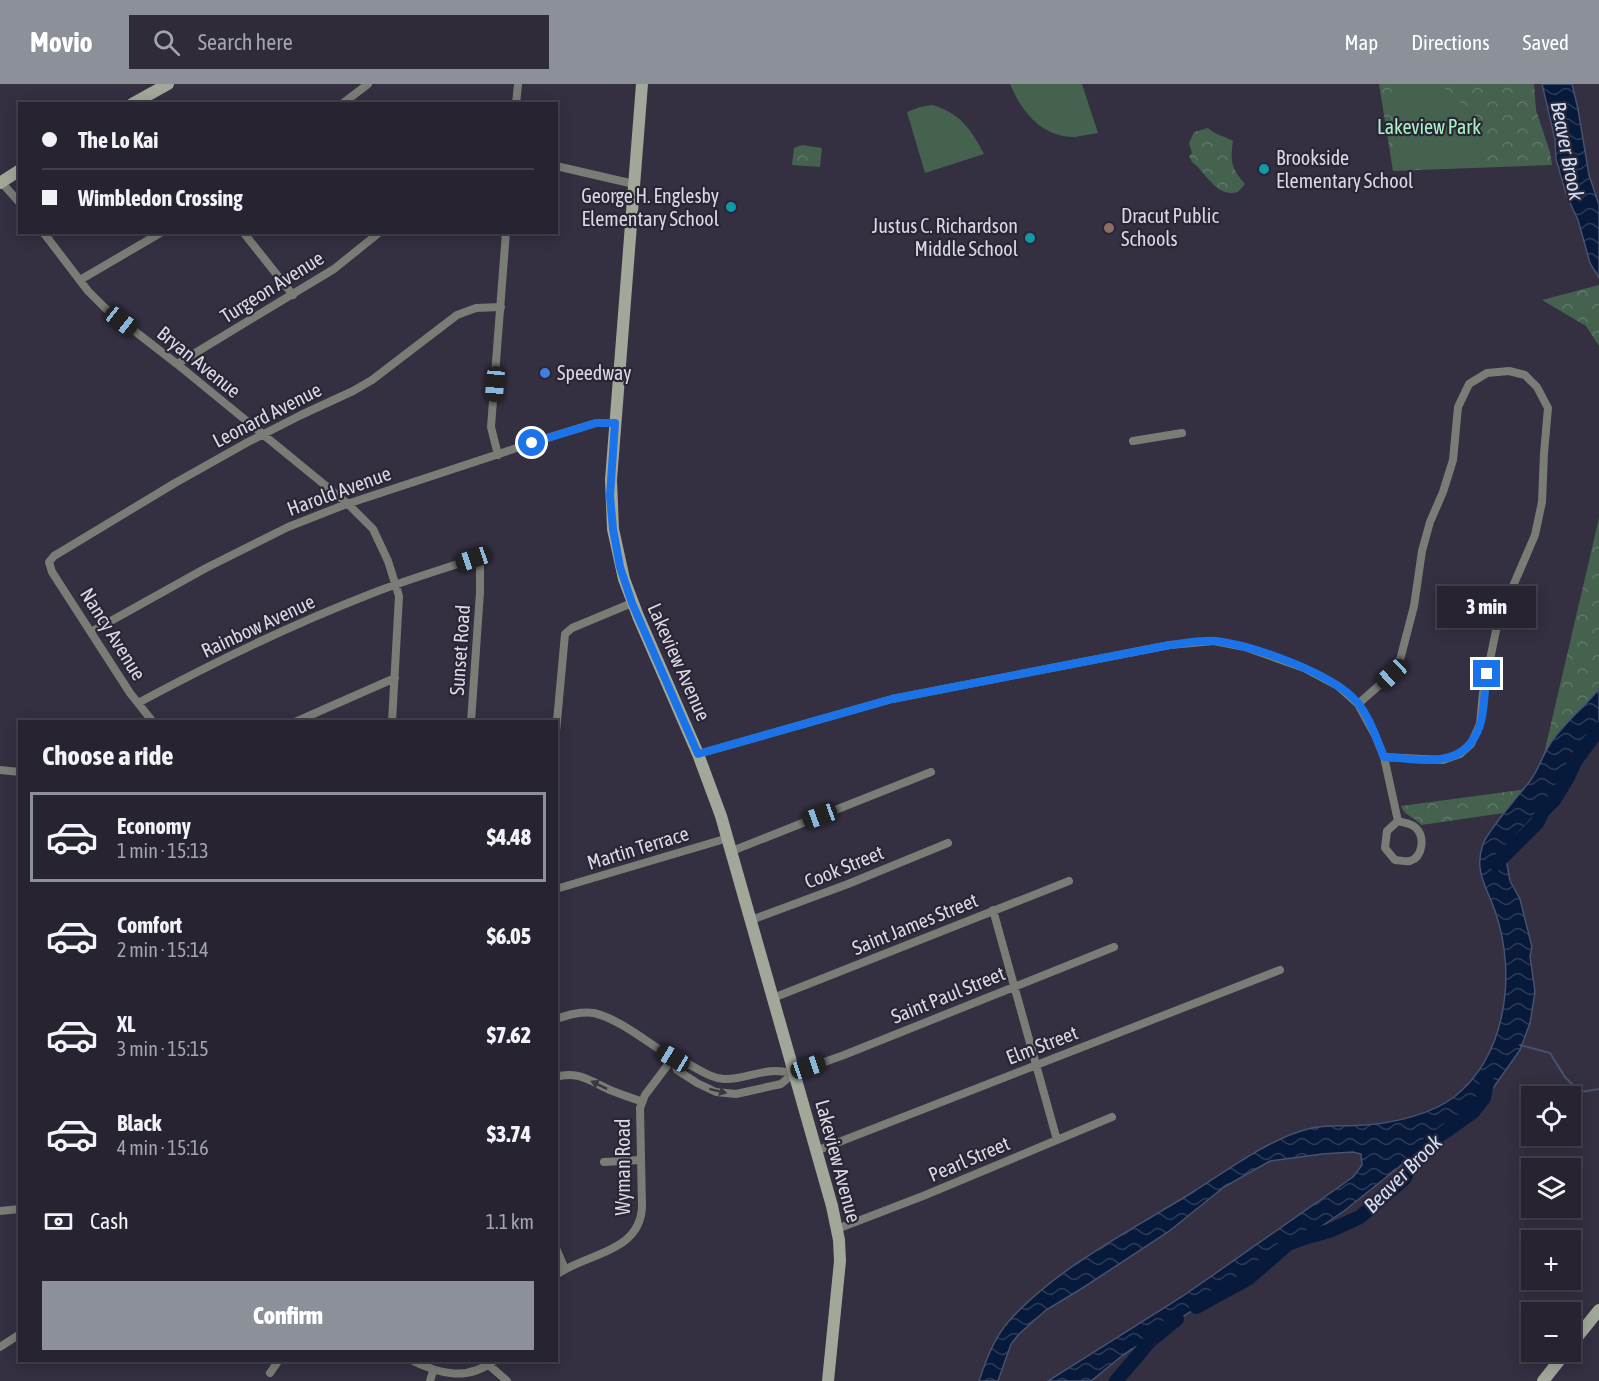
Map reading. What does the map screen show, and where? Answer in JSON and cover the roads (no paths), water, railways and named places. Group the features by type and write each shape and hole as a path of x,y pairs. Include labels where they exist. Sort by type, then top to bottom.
{"main road":[{"path":"137,102 168,84"},
{"name":"Lakeview Avenue","path":"642,84 611,480 612,520 620,567 632,603 716,799 837,1229 840,1273 828,1381"},
{"path":"0,182 18,171"},
{"path":"1581,1332 1599,1310"},
{"path":"1543,1381 1558,1362"}],"street":[{"path":"345,102 368,84"},
{"path":"516,102 518,84"},
{"path":"558,166 634,184"},
{"path":"0,182 18,201"},
{"name":"Bryan Avenue","path":"45,234 105,308 348,504 373,529 388,561 399,596 392,720"},
{"path":"80,280 159,234"},
{"path":"245,234 292,295"},
{"name":"Turgeon Avenue","path":"177,364 334,269 378,234"},
{"path":"498,455 491,427 506,234"},
{"name":"Leonard Avenue","path":"49,562 54,556 175,483 262,435 372,380 456,315 476,308 501,308"},
{"path":"1358,704 1392,674 1401,660 1414,606 1422,551 1453,460 1458,407 1469,384 1487,373 1509,371 1525,375 1537,387 1548,408 1542,502 1535,535 1498,621 1483,693 1480,724 1471,744 1460,754 1443,760 1384,757"},
{"name":"Harold Avenue","path":"91,632 206,568 288,526 348,504 596,423 615,423"},
{"path":"1133,441 1182,433"},
{"name":"Sunset Road","path":"395,585 473,559 480,565 471,720"},
{"name":"Nancy Avenue","path":"49,562 52,572 151,720"},
{"name":"Rainbow Avenue","path":"138,703 262,641 395,585"},
{"path":"557,720 565,634 572,628 632,603"},
{"path":"698,754 892,699 1198,641 1214,641 1245,647 1304,668 1338,686 1358,704 1384,757 1398,821"},
{"path":"300,720 394,678"},
{"path":"0,770 18,772"},
{"path":"732,851 931,772"},
{"path":"1398,821 1411,824 1419,830 1423,843 1419,855 1409,861 1395,860 1385,848 1387,831 1398,821"},
{"name":"Martin Terrace","path":"558,888 728,838"},
{"name":"Cook Street","path":"751,920 838,888 948,843"},
{"name":"Saint James Street","path":"773,998 1070,881"},
{"path":"993,910 1057,1140"},
{"name":"Saint Paul Street","path":"794,1073 1114,947"},
{"name":"Elm Street","path":"816,1152 1280,970"},
{"path":"558,1018 571,1014 592,1013 610,1019 673,1058 683,1060 723,1080 774,1071 794,1073"},
{"path":"673,1058 677,1070 716,1092 736,1094 758,1091 781,1084 794,1073"},
{"name":"Wyman Road","path":"558,1274 613,1249 637,1228 642,1216 639,1115 641,1101 673,1058"},
{"path":"558,1077 570,1074 581,1076 641,1101"},
{"name":"Pearl Street","path":"837,1229 916,1199 1112,1117"},
{"path":"604,1162 640,1160"},
{"path":"0,1211 18,1209"},
{"path":"558,1252 566,1269"},
{"path":"0,1347 18,1335"},
{"path":"270,1373 278,1362"},
{"path":"415,1362 450,1378 474,1375 492,1363 507,1381"},
{"path":"430,1381 433,1371"}],"water":[{"path":"1542,84 1572,84 1589,175 1599,205 1599,278 1590,263 1578,220 1566,194 1556,159 1555,139"},
{"path":"1599,689 1599,727 1578,762 1517,834 1508,849 1507,864 1510,881 1520,899 1532,947 1530,956 1535,992 1530,1023 1520,1050 1491,1091 1344,1211 1303,1239 1267,1259 1240,1280 1123,1355 1091,1381 1048,1381 1183,1296 1353,1177 1362,1165 1361,1154 1353,1152 1322,1154 1270,1161 1224,1187 1168,1232 1046,1310 1011,1344 998,1381 979,1381 991,1350 1009,1321 1049,1284 1096,1250 1249,1156 1294,1133 1308,1129 1376,1124 1424,1113 1454,1097 1472,1080 1486,1059 1496,1036 1505,987 1502,937 1481,872 1480,854 1483,844 1533,776 1555,737"}],"waterway":[{"name":"Beaver Brook","path":"1496,864 1537,823 1543,811 1554,800 1576,760 1599,729"},
{"path":"1520,1045 1550,1053 1565,1077 1580,1092 1599,1089"},
{"name":"Beaver Brook","path":"1196,1307 1249,1278 1288,1244 1329,1231 1360,1217 1404,1179 1413,1162 1429,1143 1473,1112 1484,1098 1487,1082"},
{"name":"Beaver Brook","path":"1116,1381 1150,1341 1177,1319"}],"place":[{"name":"Brookside Elementary School","path":"1264,169"},
{"name":"George H. Englesby Elementary School","path":"731,207"},
{"name":"Dracut Public Schools","path":"1109,228"},
{"name":"Justus C. Richardson Middle School","path":"1030,238"},
{"name":"Speedway","path":"545,373"}],"park label":[{"name":"Lakeview Park","path":"1429,127"}]}
